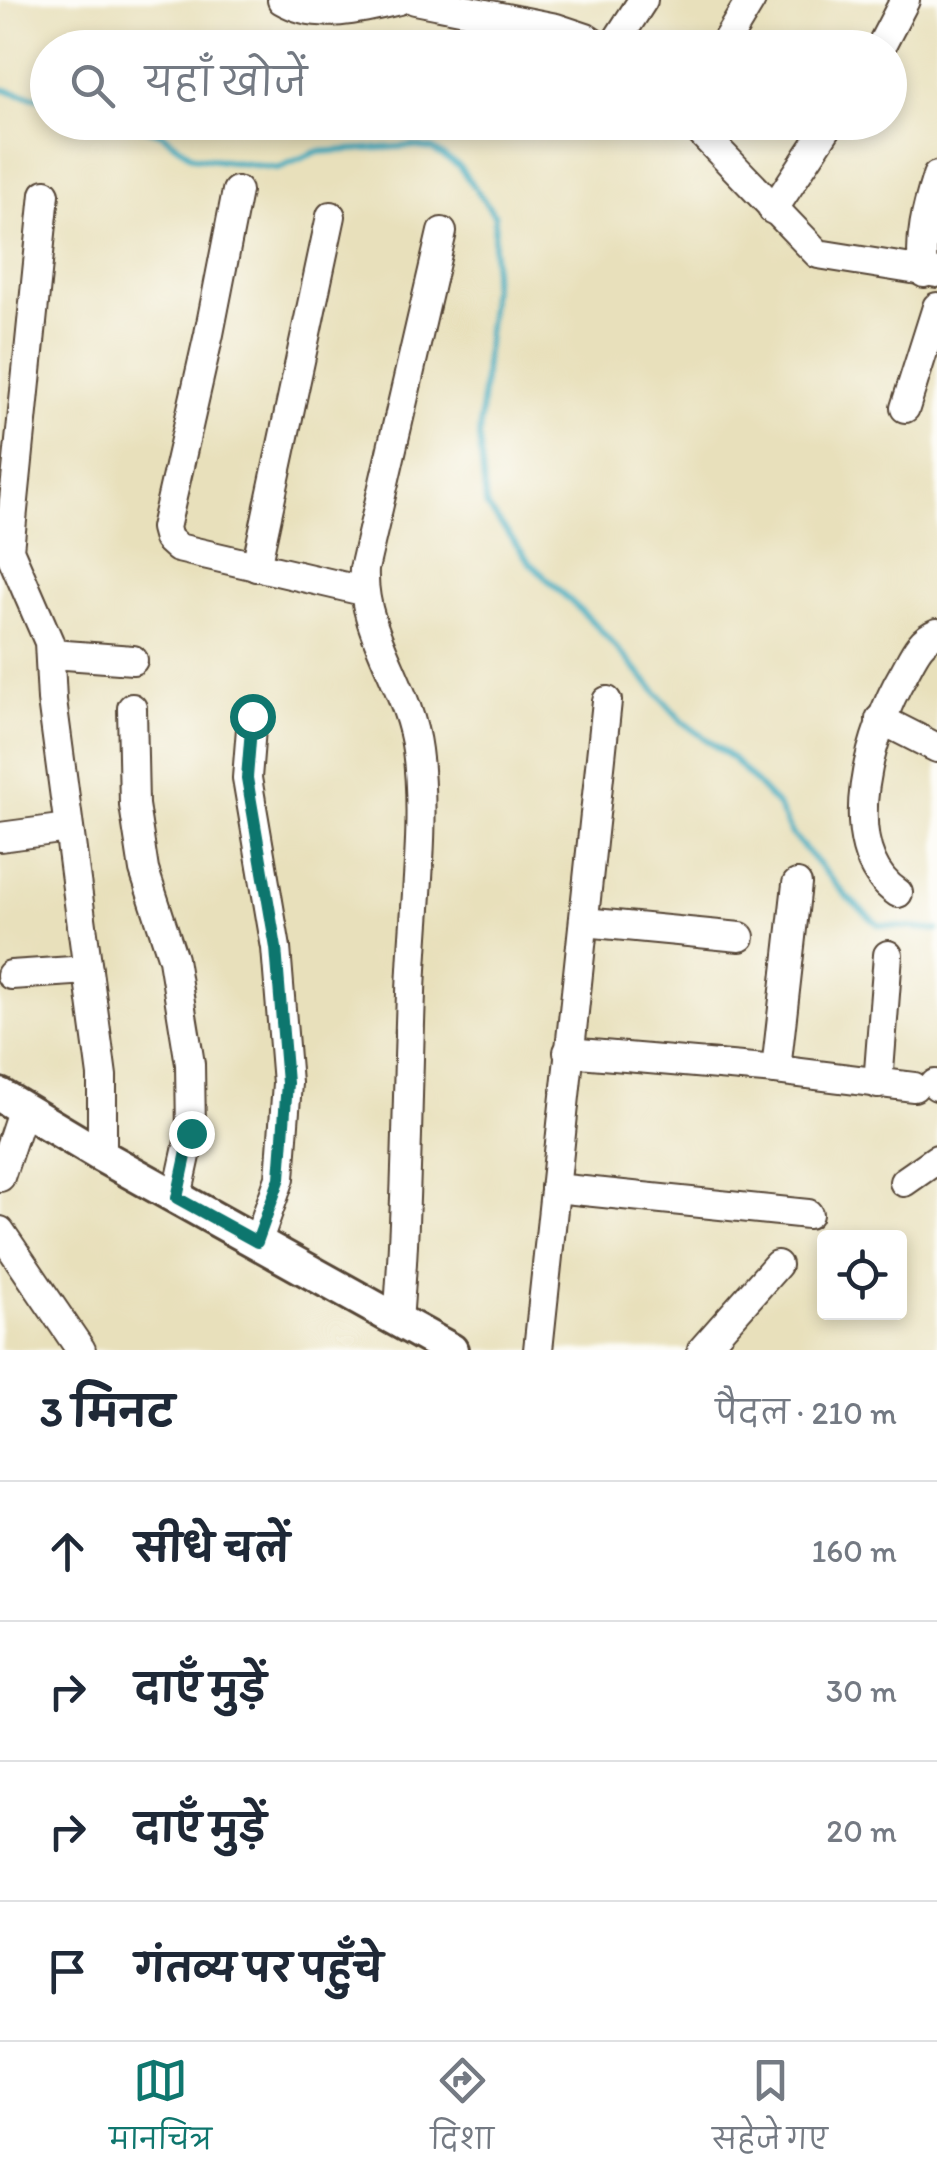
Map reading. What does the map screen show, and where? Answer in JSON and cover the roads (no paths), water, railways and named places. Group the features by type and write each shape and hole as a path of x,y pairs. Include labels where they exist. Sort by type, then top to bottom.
{"street":[{"path":"282,0 298,9 320,13 399,0"},
{"path":"415,0 562,30"},
{"path":"624,30 643,0"},
{"path":"733,30 751,0"},
{"path":"889,30 904,0"},
{"path":"708,140 818,254 931,273"},
{"path":"773,210 820,140"},
{"path":"931,273 921,256 937,176"},
{"path":"237,190 165,528 168,539 178,548 363,591"},
{"path":"45,194 9,550 52,654 52,700 102,1076 102,1156"},
{"path":"256,567 331,216"},
{"path":"398,1321 407,1195 420,792 417,747 409,714 363,591 364,569 442,232"},
{"path":"905,408 937,308"},
{"path":"898,893 874,869 863,788 880,719 922,642 937,633"},
{"path":"52,654 133,660"},
{"path":"538,1350 607,701"},
{"path":"132,708 134,805 144,870 173,959 190,1064 191,1133 177,1198"},
{"path":"252,716 247,778 276,948 287,1083 280,1178 257,1242"},
{"path":"880,719 937,748"},
{"path":"0,837 68,828"},
{"path":"776,1070 797,884"},
{"path":"584,922 740,937"},
{"path":"878,1084 888,954"},
{"path":"11,975 88,970"},
{"path":"568,1052 928,1086"},
{"path":"0,1177 11,1102 451,1350"},
{"path":"904,1182 937,1160"},
{"path":"556,1188 808,1214"},
{"path":"0,1231 81,1350"},
{"path":"702,1350 777,1265"}],"waterway":[{"path":"0,89 30,96"},
{"path":"170,140 193,157 278,168 316,152 411,146 432,149 459,166 495,216 479,437 486,505 531,564 596,625 683,722 733,759 777,805 791,833 848,898 879,925 937,930"}]}
